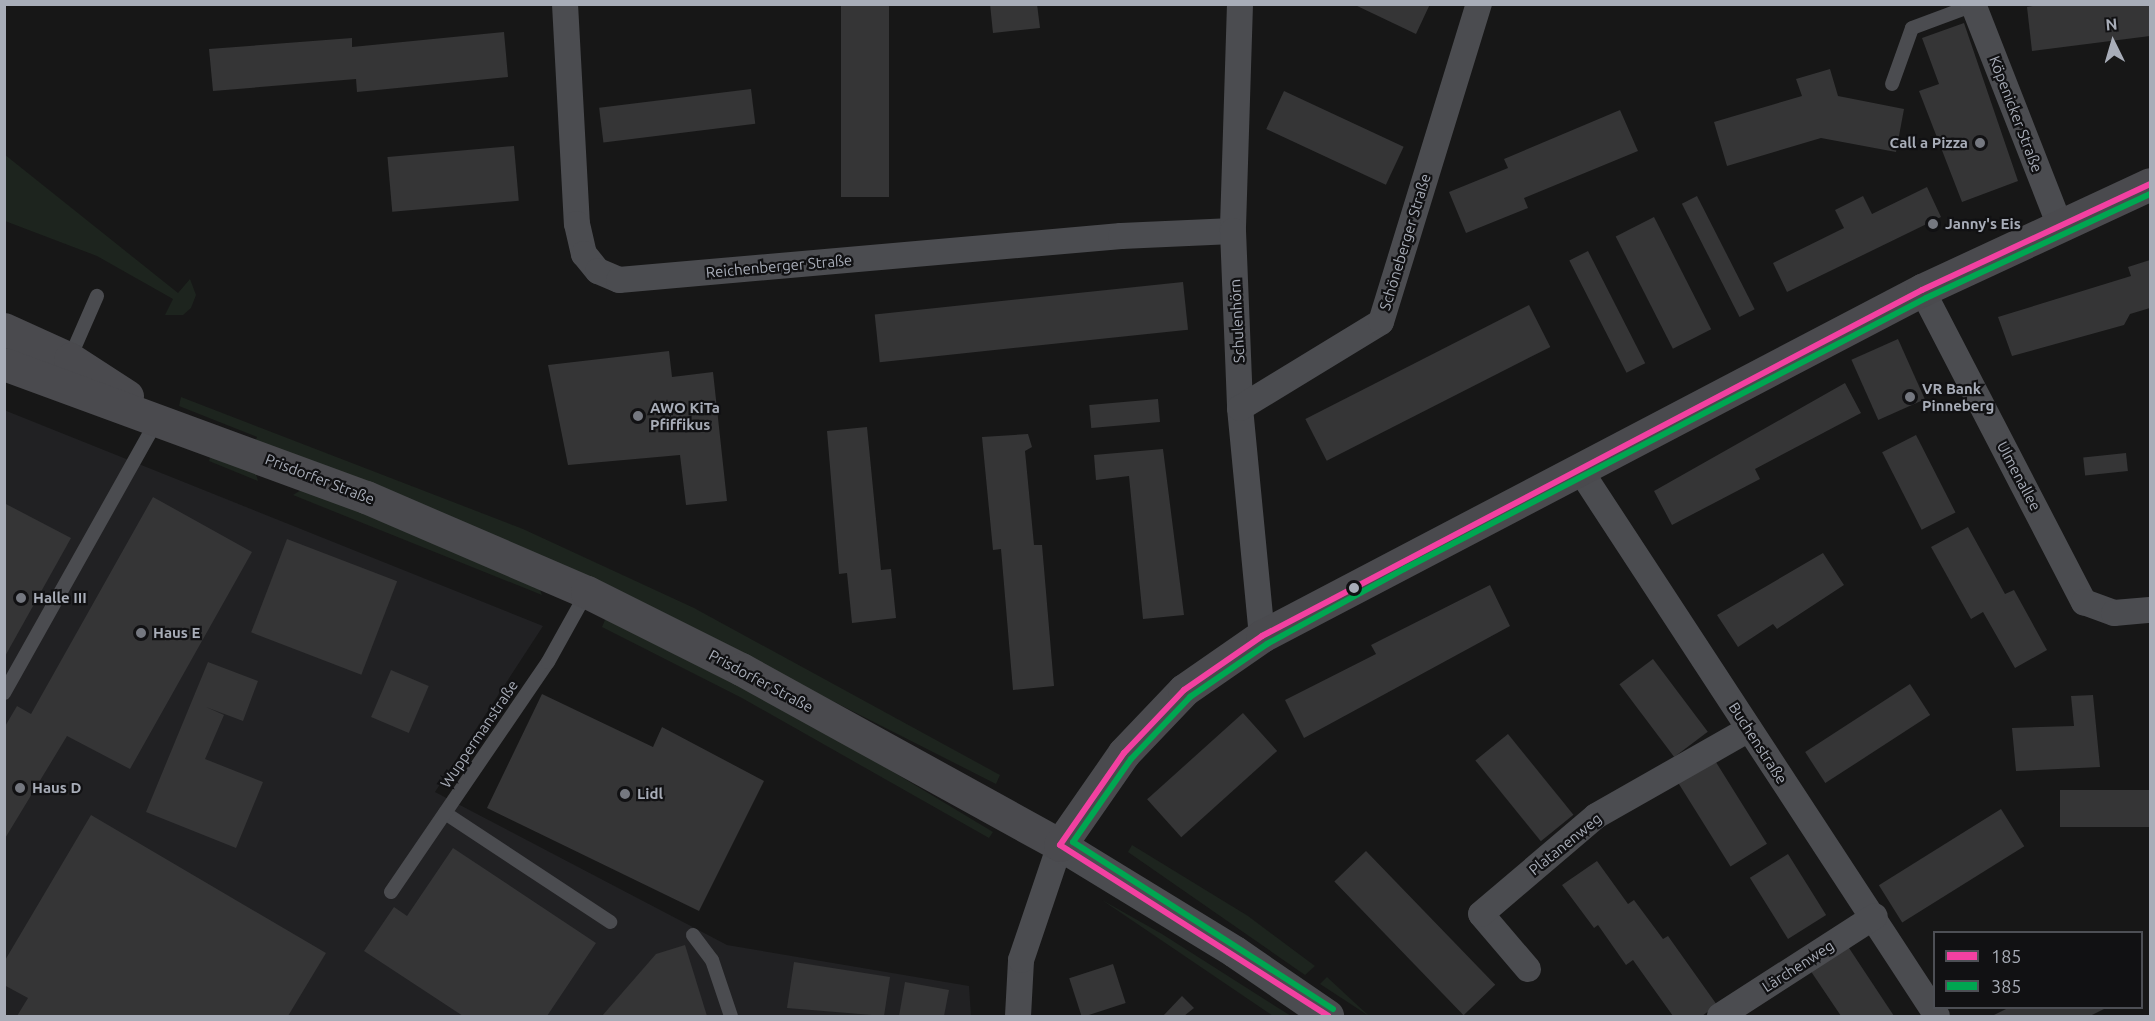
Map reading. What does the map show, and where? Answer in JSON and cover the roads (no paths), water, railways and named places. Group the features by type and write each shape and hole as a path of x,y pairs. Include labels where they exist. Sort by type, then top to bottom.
{"main road":[{"path":"1060,844 1124,753 1184,690 1262,636 1922,290 2059,224 2151,184"},
{"name":"Prisdorfer Straße","path":"4,329 63,372 159,417 587,592 741,669 1060,844"},
{"name":"Prisdorfer Straße","path":"4,364 63,372"}],"street":[{"name":"Reichenberger Straße","path":"565,4 577,224 584,254 598,271 619,279 1121,236 1233,231"},
{"name":"Schulenhörn","path":"1240,4 1233,231 1240,408 1262,636"},
{"name":"Schöneberger Straße","path":"1240,408 1380,322 1479,4"},
{"name":"Köpenicker Straße","path":"1973,5 2059,224"},
{"name":"Ulmenallee","path":"1922,290 2084,602 2114,613 2151,610"},
{"name":"Buchenstraße","path":"1580,470 1749,729 1875,916 1937,1017"},
{"name":"Platanenweg","path":"1528,969 1481,914 1596,816 1749,729"},
{"path":"1018,1017 1021,960 1060,844"},
{"name":"Prisdorfer Straße","path":"1060,844 1235,952 1328,1017"},
{"name":"Lärchenweg","path":"1720,1017 1875,916"}],"lane":[{"path":"1892,84 1912,27 1973,5"},
{"path":"63,372 97,296"},
{"path":"4,693 159,417"},
{"name":"Wuppermanstraße","path":"391,892 548,662 587,592"},
{"path":"445,813 610,922"},
{"path":"693,935 712,960 731,1017"}],"place":[{"name":"Call a Pizza","path":"1980,143"},
{"name":"Janny's Eis","path":"1933,224"},
{"name":"VR Bank Pinneberg","path":"1910,397"},
{"name":"AWO KiTa Pfiffikus","path":"638,416"},
{"name":"Halle III","path":"21,598"},
{"name":"Haus E","path":"141,633"},
{"name":"Haus D","path":"20,788"},
{"name":"Lidl","path":"625,794"}]}
